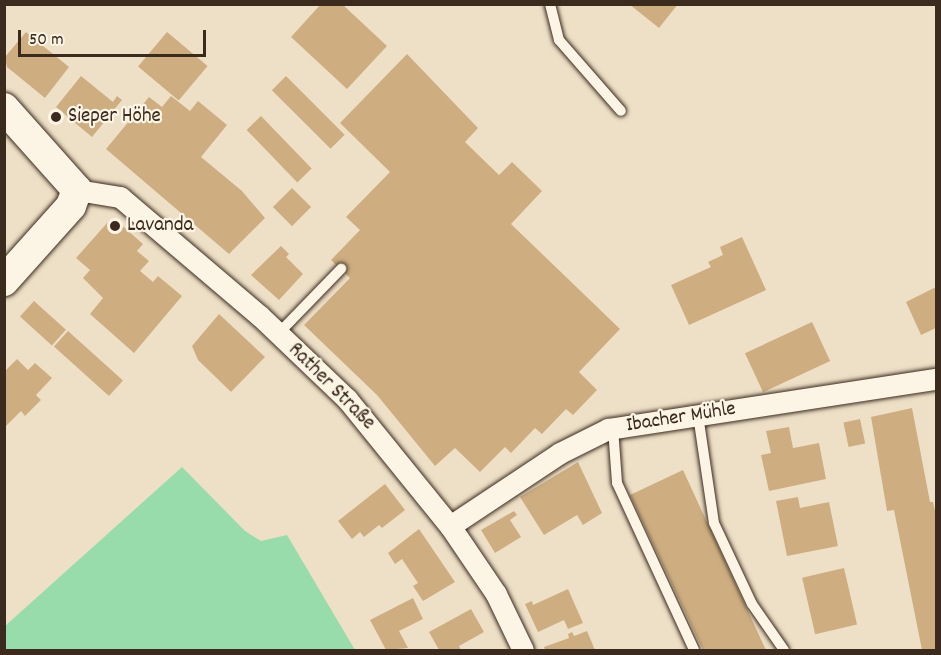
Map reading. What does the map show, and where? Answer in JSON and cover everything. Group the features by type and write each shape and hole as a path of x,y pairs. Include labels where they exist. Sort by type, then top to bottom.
{"main road":[{"path":"4,108 77,190 71,206 4,281"}],"street":[{"name":"Rather Straße","path":"77,190 120,197 278,334 362,416 450,526 496,594 523,651"},
{"name":"Ibacher Mühle","path":"450,526 560,453 613,428 936,379"}],"lane":[{"path":"550,4 559,40 621,111"},
{"path":"278,334 341,269"},
{"path":"698,415 714,523 761,620 784,651"},
{"path":"613,428 617,483 694,651"}],"green space":[{"path":"182,467 245,531 261,541 287,535 355,650 5,650 5,626"}],"building":[{"path":"321,4 342,4 387,46 347,89 291,37"},
{"path":"629,4 678,4 659,28"},
{"path":"26,32 69,67 45,98 7,67 5,57"},
{"path":"167,32 208,66 179,101 138,66"},
{"path":"407,54 478,128 465,142 499,175 512,162 542,191 511,224 620,329 579,372 597,390 573,415 566,409 542,434 535,428 511,453 505,447 480,472 455,448 435,466 377,395 304,325 350,278 331,260 360,230 346,217 390,172 340,123"},
{"path":"81,76 113,102 117,96 122,100 92,137 56,107"},
{"path":"286,76 345,135 331,149 272,90"},
{"path":"171,96 190,111 198,101 227,125 201,157 242,191 265,218 229,254 106,149 149,97 162,107"},
{"path":"261,116 312,169 297,182 247,130"},
{"path":"292,188 311,207 292,226 273,207"},
{"path":"117,221 143,244 137,251 149,261 140,271 153,282 158,276 182,296 134,353 90,314 103,298 83,278 90,270 76,258 108,222"},
{"path":"742,237 766,290 689,325 671,285 711,267 708,262 723,255 720,247"},
{"path":"281,246 289,254 286,257 303,274 279,300 251,275"},
{"path":"936,287 936,328 921,335 906,302"},
{"path":"34,301 66,330 52,345 20,317"},
{"path":"219,314 265,357 231,392 198,360 192,346"},
{"path":"812,322 830,361 763,392 745,353"},
{"path":"68,331 123,381 109,396 54,347"},
{"path":"17,359 28,370 35,363 52,378 36,395 41,400 25,416 21,411 4,428 4,372"},
{"path":"912,408 930,502 933,502 936,515 936,650 922,650 894,510 887,511 871,417"},
{"path":"860,419 865,443 849,447 843,423"},
{"path":"789,427 793,448 819,443 826,479 769,491 761,455 771,453 766,431"},
{"path":"578,462 602,513 583,525 577,515 544,535 520,497"},
{"path":"683,470 766,650 703,650 630,495"},
{"path":"385,484 405,510 382,528 379,525 364,537 360,532 352,539 338,521"},
{"path":"798,497 800,508 829,502 838,546 787,556 776,501"},
{"path":"514,511 517,515 510,520 521,537 495,553 481,530"},
{"path":"419,529 455,582 423,601 413,586 418,583 402,559 395,564 388,553"},
{"path":"844,568 857,625 815,634 802,578"},
{"path":"568,589 583,623 568,629 564,620 538,632 525,604 532,601 533,605"},
{"path":"413,598 423,619 399,631 408,648 386,650 370,620"},
{"path":"471,609 484,632 459,646 461,650 439,650 429,632"},
{"path":"587,631 595,650 545,650 544,647 569,638 568,634 572,632 574,636"}],"place":[{"name":"Sieper Höhe","path":"56,117"},
{"name":"Lavanda","path":"115,226"}]}
